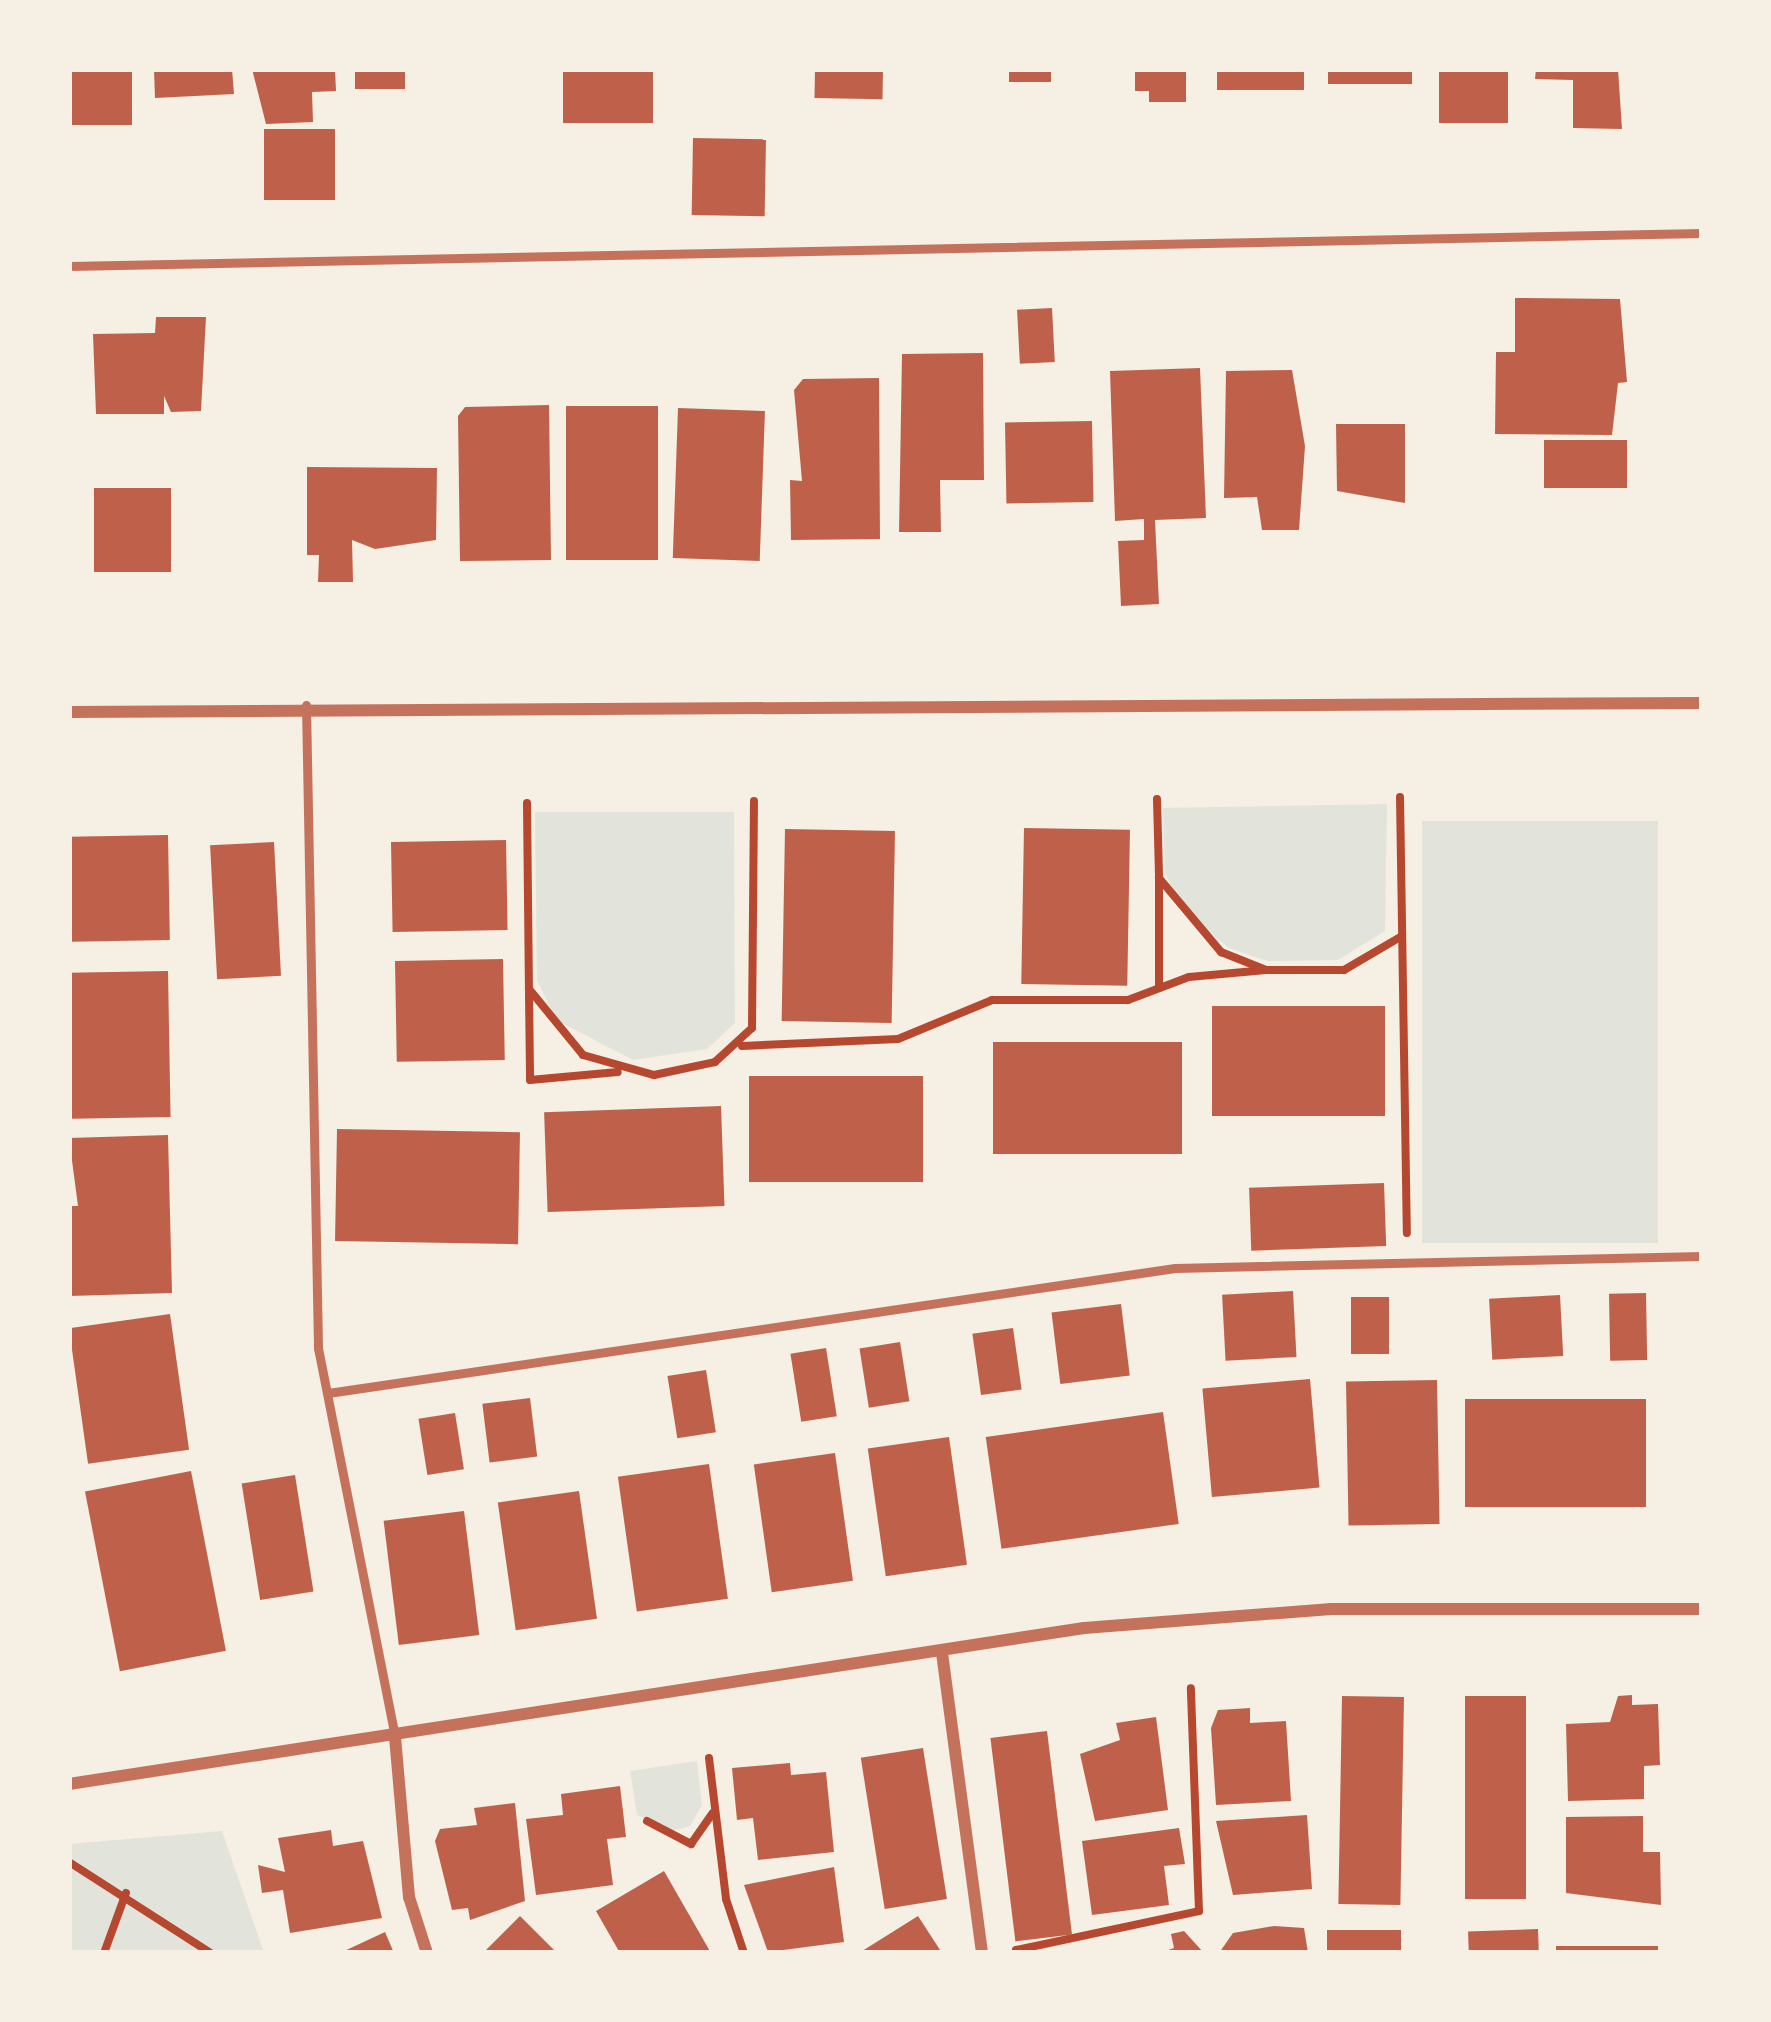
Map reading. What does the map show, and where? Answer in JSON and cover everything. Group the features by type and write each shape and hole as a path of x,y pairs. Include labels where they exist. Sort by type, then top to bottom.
{"street":[{"path":"69,712 305,705 1702,704"},
{"path":"69,1784 1197,1616 1702,1610"},
{"path":"942,1653 982,1953"},
{"path":"395,1737 409,1897 427,1953"}],"lane":[{"path":"69,266 1702,232"},
{"path":"305,705 311,1260 328,1393 395,1737"},
{"path":"328,1393 1175,1268 1702,1256"}],"path":[{"path":"1400,797 1407,1241"},
{"path":"1157,799 1159,988"},
{"path":"742,1046 754,1009 754,801"},
{"path":"527,802 530,1080 686,1072 742,1046 898,1039 992,1000 1128,1000 1159,988 1266,970 1362,967 1403,934"},
{"path":"1159,878 1201,938 1266,970"},
{"path":"529,989 565,1041 620,1072"},
{"path":"1010,1949 1199,1911 1191,1688"},
{"path":"709,1758 713,1812 744,1953"},
{"path":"647,1821 692,1844 713,1812"},
{"path":"69,1862 126,1894 211,1953"},
{"path":"104,1953 126,1894"}],"shaded area":[{"path":"1387,804 1385,931 1338,960 1267,961 1229,948 1184,911 1165,873 1163,808"},
{"path":"535,812 734,812 735,1023 707,1049 633,1060 556,1020 537,980"},
{"path":"1422,821 1658,821 1658,1243 1422,1243"},
{"path":"697,1761 702,1805 690,1826 672,1831 637,1815 630,1771"},
{"path":"222,1831 264,1953 69,1953 69,1844"}],"building":[{"path":"69,69 132,69 132,125 69,125"},
{"path":"154,69 232,69 234,94 155,98"},
{"path":"252,69 335,69 336,91 312,92 313,122 266,124"},
{"path":"355,69 405,69 405,89 355,89"},
{"path":"563,69 653,69 653,123 563,123"},
{"path":"815,69 883,70 882,99 814,98"},
{"path":"1009,69 1051,69 1051,82 1009,82"},
{"path":"1135,69 1186,69 1186,102 1149,102 1149,91 1135,91"},
{"path":"1217,69 1304,69 1304,90 1217,90"},
{"path":"1328,69 1412,69 1412,84 1328,84"},
{"path":"1439,69 1508,69 1508,123 1439,123"},
{"path":"1536,69 1618,69 1622,129 1573,128 1573,80 1535,79"},
{"path":"264,129 335,129 335,200 264,200"},
{"path":"693,138 766,139 765,216 692,215"},
{"path":"1515,298 1620,299 1627,382 1618,383 1612,435 1495,434 1496,352 1515,352"},
{"path":"1052,308 1055,362 1020,364 1017,310"},
{"path":"156,317 206,317 201,411 171,412 164,396 164,414 96,414 93,334 155,333"},
{"path":"983,353 984,480 940,480 941,532 899,532 902,354"},
{"path":"1200,368 1206,518 1155,520 1159,604 1121,606 1118,541 1144,540 1144,519 1115,521 1110,371"},
{"path":"1292,370 1305,446 1299,530 1262,530 1257,497 1224,498 1226,371"},
{"path":"879,378 880,539 791,540 790,480 802,481 794,390 803,379"},
{"path":"549,405 551,560 460,561 458,416 465,407"},
{"path":"566,406 658,406 658,560 566,560"},
{"path":"678,408 765,411 760,561 673,558"},
{"path":"1092,421 1093,502 1006,504 1005,423"},
{"path":"1336,424 1405,424 1405,503 1337,491"},
{"path":"1544,440 1627,440 1627,488 1544,488"},
{"path":"307,467 437,468 436,540 375,549 352,540 353,582 318,582 319,555 307,555"},
{"path":"94,488 171,488 171,572 94,572"},
{"path":"1024,828 1130,830 1127,986 1021,984"},
{"path":"785,829 895,831 892,1023 782,1021"},
{"path":"168,835 170,940 71,942 69,837"},
{"path":"506,840 508,930 393,932 391,842"},
{"path":"274,842 281,976 217,979 210,845"},
{"path":"503,959 505,1060 397,1062 395,961"},
{"path":"168,971 171,1117 72,1119 69,973"},
{"path":"1212,1006 1385,1006 1385,1116 1212,1116"},
{"path":"993,1042 1182,1042 1182,1154 993,1154"},
{"path":"749,1076 923,1076 923,1182 749,1182"},
{"path":"721,1106 724,1206 548,1212 544,1112"},
{"path":"337,1129 520,1132 518,1244 335,1241"},
{"path":"168,1135 172,1293 69,1296 69,1206 78,1206 69,1138"},
{"path":"1384,1183 1386,1246 1251,1251 1249,1188"},
{"path":"1293,1291 1296,1357 1226,1361 1222,1295"},
{"path":"1646,1293 1647,1360 1610,1361 1609,1294"},
{"path":"1560,1295 1563,1356 1492,1360 1489,1299"},
{"path":"1351,1297 1389,1297 1389,1354 1351,1354"},
{"path":"1121,1304 1130,1375 1060,1384 1052,1313"},
{"path":"170,1314 189,1450 88,1464 69,1328"},
{"path":"1013,1328 1022,1389 981,1395 972,1334"},
{"path":"900,1342 909,1401 869,1408 860,1348"},
{"path":"826,1348 837,1416 801,1422 790,1354"},
{"path":"706,1370 716,1432 677,1438 667,1376"},
{"path":"1310,1379 1319,1488 1212,1497 1202,1388"},
{"path":"1437,1380 1440,1524 1349,1526 1346,1382"},
{"path":"530,1398 537,1457 490,1462 482,1404"},
{"path":"1465,1399 1646,1399 1646,1507 1465,1507"},
{"path":"1163,1412 1179,1524 1001,1549 986,1437"},
{"path":"455,1413 464,1469 427,1475 418,1419"},
{"path":"949,1437 967,1565 886,1576 868,1448"},
{"path":"835,1453 853,1581 772,1592 754,1464"},
{"path":"709,1464 728,1599 637,1611 618,1477"},
{"path":"191,1471 226,1651 120,1671 85,1492"},
{"path":"295,1475 313,1592 260,1600 242,1483"},
{"path":"579,1491 597,1619 516,1630 498,1502"},
{"path":"464,1511 479,1635 399,1645 384,1521"},
{"path":"1632,1695 1632,1705 1658,1704 1660,1765 1644,1766 1644,1799 1568,1801 1566,1724 1610,1722 1618,1696"},
{"path":"1342,1696 1404,1697 1400,1905 1338,1904"},
{"path":"1465,1696 1526,1696 1526,1899 1465,1899"},
{"path":"1250,1708 1250,1723 1286,1721 1291,1801 1216,1805 1211,1728 1218,1710"},
{"path":"1156,1717 1168,1810 1095,1821 1080,1754 1120,1740 1116,1723"},
{"path":"1047,1731 1072,1934 1015,1941 990,1738"},
{"path":"923,1748 947,1899 885,1909 861,1758"},
{"path":"790,1763 791,1775 826,1772 834,1852 758,1860 753,1818 737,1820 732,1768"},
{"path":"620,1786 626,1837 607,1839 613,1885 536,1895 526,1819 563,1815 561,1794"},
{"path":"515,1803 525,1901 470,1920 468,1908 452,1910 435,1841 440,1829 477,1825 474,1808"},
{"path":"1307,1815 1312,1889 1233,1895 1216,1821"},
{"path":"1643,1816 1643,1852 1660,1852 1661,1905 1566,1893 1566,1817"},
{"path":"1179,1828 1185,1864 1164,1866 1169,1905 1092,1915 1082,1841"},
{"path":"331,1830 333,1846 363,1841 382,1918 290,1933 283,1890 262,1893 258,1865 285,1872 278,1838"},
{"path":"834,1867 844,1942 768,1952 744,1885"},
{"path":"664,1871 711,1953 620,1953 596,1911"},
{"path":"520,1916 557,1953 483,1953"},
{"path":"918,1916 942,1953 859,1953"},
{"path":"1274,1926 1304,1928 1308,1953 1219,1953 1233,1933"},
{"path":"1538,1929 1539,1953 1469,1953 1468,1931"},
{"path":"1327,1930 1401,1930 1401,1953 1327,1953"},
{"path":"1184,1931 1204,1953 1160,1953 1174,1948 1171,1934"},
{"path":"385,1932 394,1953 340,1953"},
{"path":"1556,1946 1658,1946 1658,1953 1556,1953"}]}
